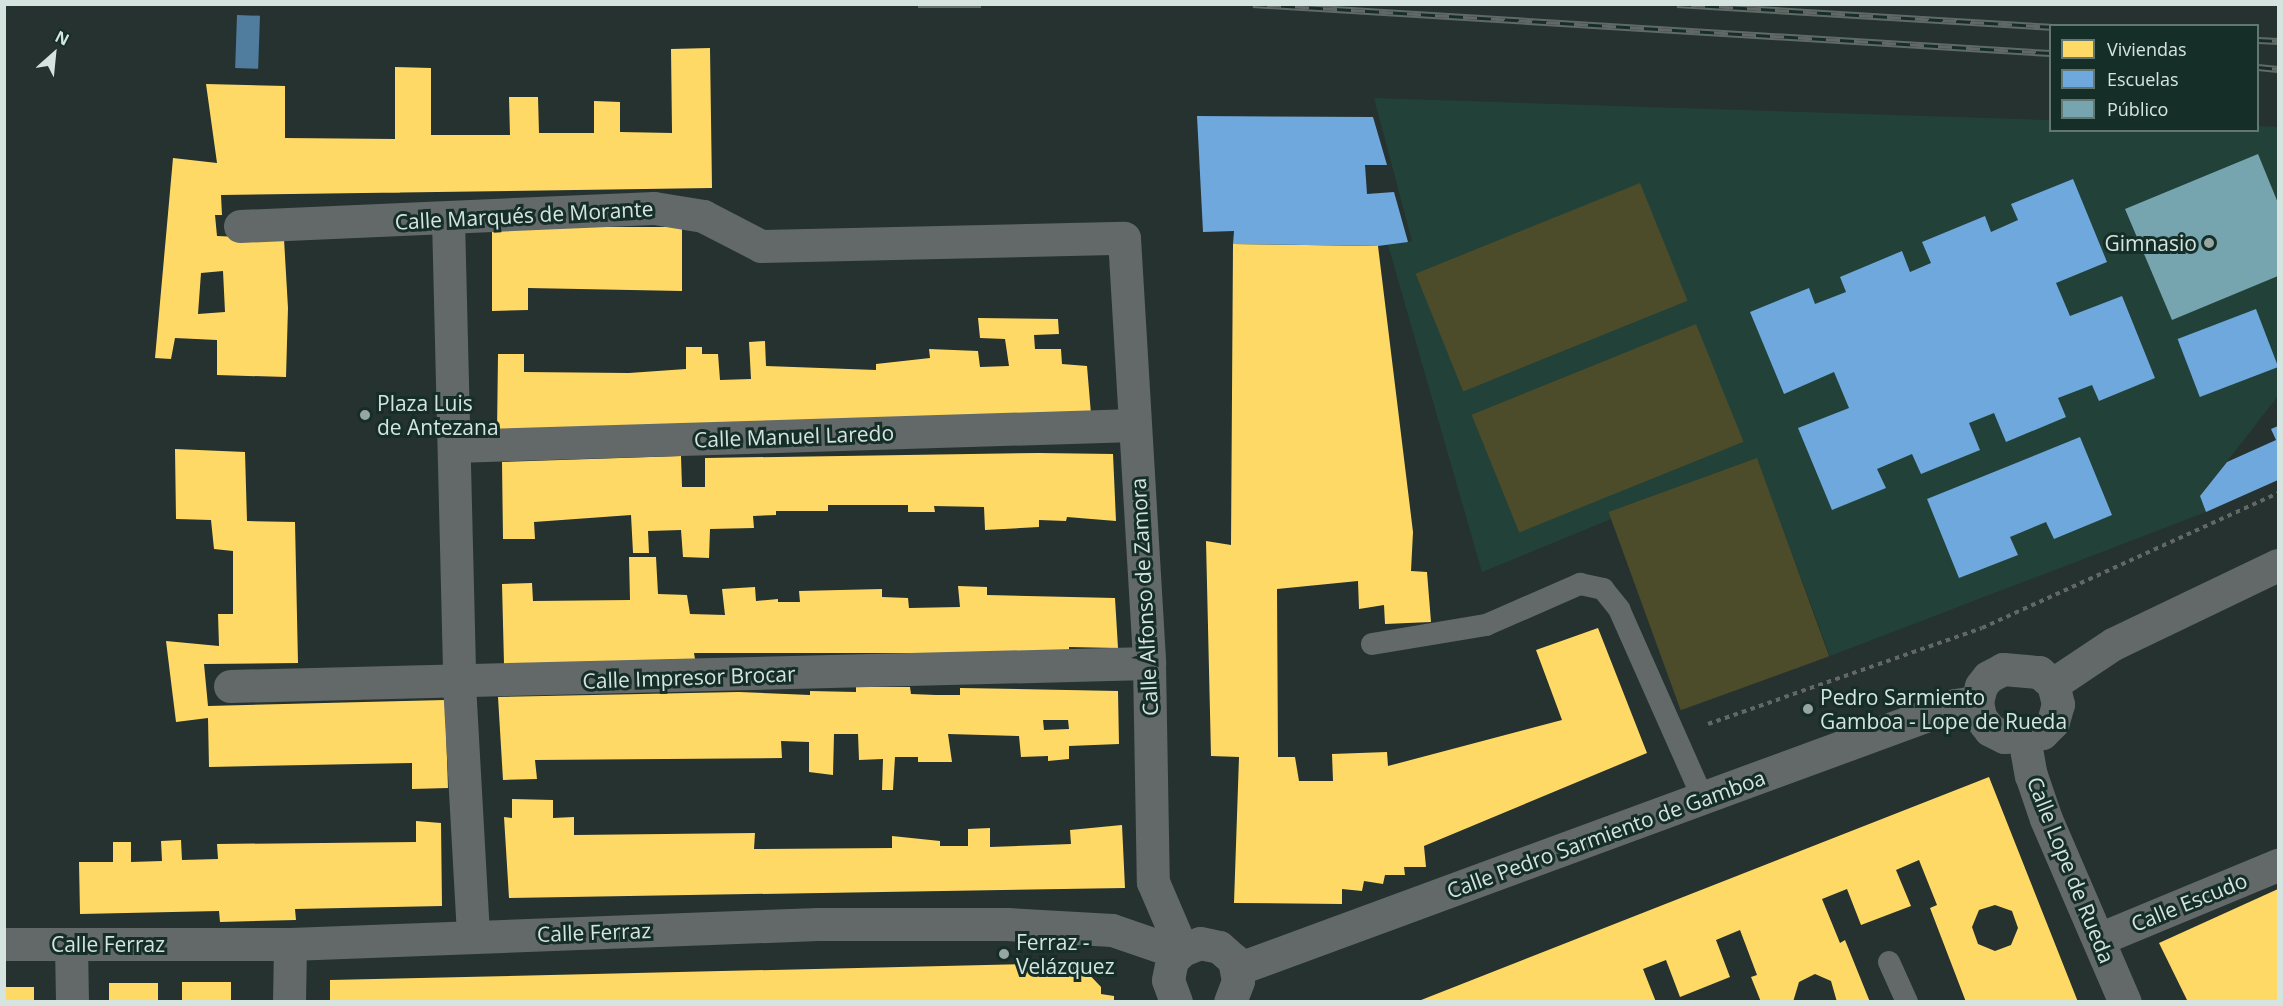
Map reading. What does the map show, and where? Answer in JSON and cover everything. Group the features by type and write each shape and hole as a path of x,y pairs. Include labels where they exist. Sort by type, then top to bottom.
{"street":[{"name":"Calle Marqués de Morante","path":"240,226 448,219 654,208 703,216 762,246 1124,238"},
{"path":"448,219 459,684 473,937"},
{"name":"Calle Alfonso de Zamora","path":"1124,238 1149,663 1153,882 1180,951"},
{"name":"Calle Manuel Laredo","path":"454,446 1135,425"},
{"path":"2053,684 2113,644 2278,565"},
{"name":"Calle Impresor Brocar","path":"230,686 459,684 1149,663"},
{"path":"2003,669 2039,672 2053,684 2058,704 2054,722 2042,733 2024,737 2004,737 1990,730 1980,717 1977,702 1988,677 2003,669"},
{"name":"Calle Pedro Sarmiento de Gamboa","path":"1237,969 1955,705 1977,702"},
{"name":"Calle Lope de Rueda","path":"2024,737 2031,775 2046,819 2125,1002"},
{"name":"Calle Escudo","path":"2099,939 2278,864"},
{"name":"Calle Ferraz","path":"4,944 290,944 818,924 1007,924 1112,930 1180,951"},
{"path":"1176,1002 1168,980 1172,960 1180,951 1200,943 1219,947 1234,960 1238,981 1230,1002"},
{"path":"71,944 72,1002"},
{"path":"289,1002 290,944"}],"lane":[{"path":"1372,644 1486,625 1580,584 1603,589 1619,609 1702,799"},
{"path":"1889,962 1907,1002"}],"path":[{"path":"1676,735 1982,628 2278,493"}],"shaded area":[{"path":"1374,98 2049,120 2049,132 2259,132 2259,126 2278,127 2278,396 2200,496 2206,512 1830,656 1757,459 1482,572 1388,245 1412,241"},
{"path":"1640,183 1688,301 1463,391 1416,274"},
{"path":"1696,324 1744,442 1519,532 1472,415"},
{"path":"1757,458 1829,656 1681,710 1609,512"}],"water":[{"path":"237,15 260,16 258,69 235,68"}],"building: Viviendas":[{"path":"710,48 712,188 221,195 222,215 215,215 217,236 284,239 288,308 286,377 217,375 217,340 175,338 171,359 155,358 173,158 217,163 206,84 285,86 285,138 395,139 395,67 431,68 431,135 510,135 509,97 538,97 539,133 594,133 594,101 620,102 620,132 672,133 671,49","holes":["223,271 225,312 198,314 201,273"]},
{"path":"492,227 682,227 682,291 528,288 528,310 492,311"},
{"path":"1233,244 1378,246 1413,532 1411,571 1427,572 1431,622 1385,624 1384,605 1359,609 1358,581 1277,589 1278,757 1295,757 1299,781 1333,781 1332,754 1387,752 1388,766 1562,720 1536,650 1598,628 1647,753 1424,846 1426,867 1404,867 1405,875 1385,875 1383,884 1364,881 1362,891 1342,889 1342,904 1234,903 1239,757 1211,756 1206,541 1231,545"},
{"path":"978,318 1058,319 1059,334 1034,335 1035,349 1061,349 1062,364 1087,366 1091,414 497,433 498,354 524,354 524,372 629,373 686,369 686,347 702,347 702,354 718,354 720,380 751,379 749,342 765,341 766,366 876,370 876,364 930,358 929,349 978,351 980,367 1009,366 1005,339 980,338"},
{"path":"175,449 245,452 247,521 295,522 298,663 204,664 208,706 445,700 448,788 412,789 412,763 209,767 208,718 176,722 166,641 219,646 218,614 233,614 233,551 214,549 211,520 176,519"},
{"path":"1113,454 1116,521 1067,517 1066,521 1039,520 1039,527 985,530 984,507 934,506 935,512 908,512 908,505 828,505 828,511 776,511 776,515 753,516 754,528 710,529 709,558 683,557 681,530 648,531 649,553 633,553 631,515 534,522 535,539 503,539 502,462 681,456 682,487 705,487 705,458"},
{"path":"629,557 656,557 658,594 687,595 690,614 725,615 722,589 755,587 756,601 778,599 778,602 800,602 799,591 882,589 882,597 908,598 909,608 960,607 958,586 987,587 987,595 1115,598 1118,648 1069,647 1069,653 694,653 695,659 504,664 502,584 532,583 533,601 630,600"},
{"path":"856,687 910,687 911,694 936,695 960,695 960,688 1118,691 1119,744 1069,746 1069,759 1048,761 1048,756 1021,757 1019,736 948,734 952,762 918,762 918,757 895,757 893,790 882,790 883,759 859,760 858,734 834,734 833,775 809,772 809,742 781,741 782,758 535,760 537,779 503,780 498,697 739,692 810,695 810,691 856,692","holes":["1043,720 1068,720 1069,729 1044,730"]},
{"path":"1989,777 2078,1002 1966,1002 1930,908 1937,905 1919,860 1896,870 1911,906 1861,925 1847,889 1822,899 1840,943 1845,940 1870,1002 1837,1002 1831,981 1815,974 1799,982 1793,1002 1761,1002 1751,977 1757,975 1740,930 1716,940 1730,977 1680,997 1666,960 1643,969 1656,1002 1416,1002","holes":["1995,905 2012,911 2018,928 2011,945 1995,951 1978,944 1972,927 1979,910"]},
{"path":"512,799 553,800 553,818 574,817 574,835 755,833 754,849 892,848 892,836 940,841 940,846 968,846 968,829 990,828 990,847 1071,844 1070,830 1122,825 1125,888 509,898 504,817 512,818"},
{"path":"416,821 441,823 442,906 295,909 296,920 220,922 219,911 80,914 79,862 113,862 113,842 131,842 131,862 162,861 161,841 181,840 182,860 218,859 217,844 416,842"},
{"path":"2278,889 2278,1002 2188,1002 2159,943"},
{"path":"1074,963 1074,970 1084,969 1101,987 1101,994 1114,996 1114,1002 330,1002 330,980"},
{"path":"182,982 231,982 231,1002 182,1002"},
{"path":"109,983 158,983 158,1002 109,1002"},
{"path":"4,987 34,987 34,1002 4,1002"}],"building: Escuelas":[{"path":"1197,116 1373,117 1387,165 1365,165 1367,194 1394,192 1408,242 1378,246 1233,244 1234,231 1203,232"},
{"path":"2073,179 2107,262 2056,283 2070,316 2122,296 2155,378 2099,401 2092,385 2058,398 2066,417 2006,442 1994,413 1969,423 1980,450 1921,474 1912,454 1877,469 1886,488 1832,510 1798,428 1849,408 1834,372 1784,394 1750,312 1809,288 1815,304 1846,292 1840,277 1902,251 1910,272 1931,263 1922,242 1985,216 1991,232 2018,220 2011,204"},
{"path":"2256,309 2278,367 2200,397 2178,339"},
{"path":"2278,426 2278,480 2206,512 2200,496 2227,462 2276,440 2271,429"},
{"path":"2080,437 2112,515 2054,539 2046,522 2010,537 2018,555 1959,578 1927,499"}],"building: Público":[{"name":"Gimnasio","path":"2258,154 2278,203 2278,276 2172,320 2125,209"}],"railway":[{"path":"918,4 981,4"},
{"path":"1253,4 2049,53"},
{"path":"1677,4 2049,27"},
{"path":"2259,40 2278,41"},
{"path":"2259,67 2278,69"}],"place":[{"name":"Gimnasio","path":"2209,243"},
{"name":"Plaza Luis de Antezana","path":"365,415"},
{"name":"Pedro Sarmiento Gamboa - Lope de Rueda","path":"1808,709"},
{"name":"Ferraz - Velázquez","path":"1004,954"}]}
